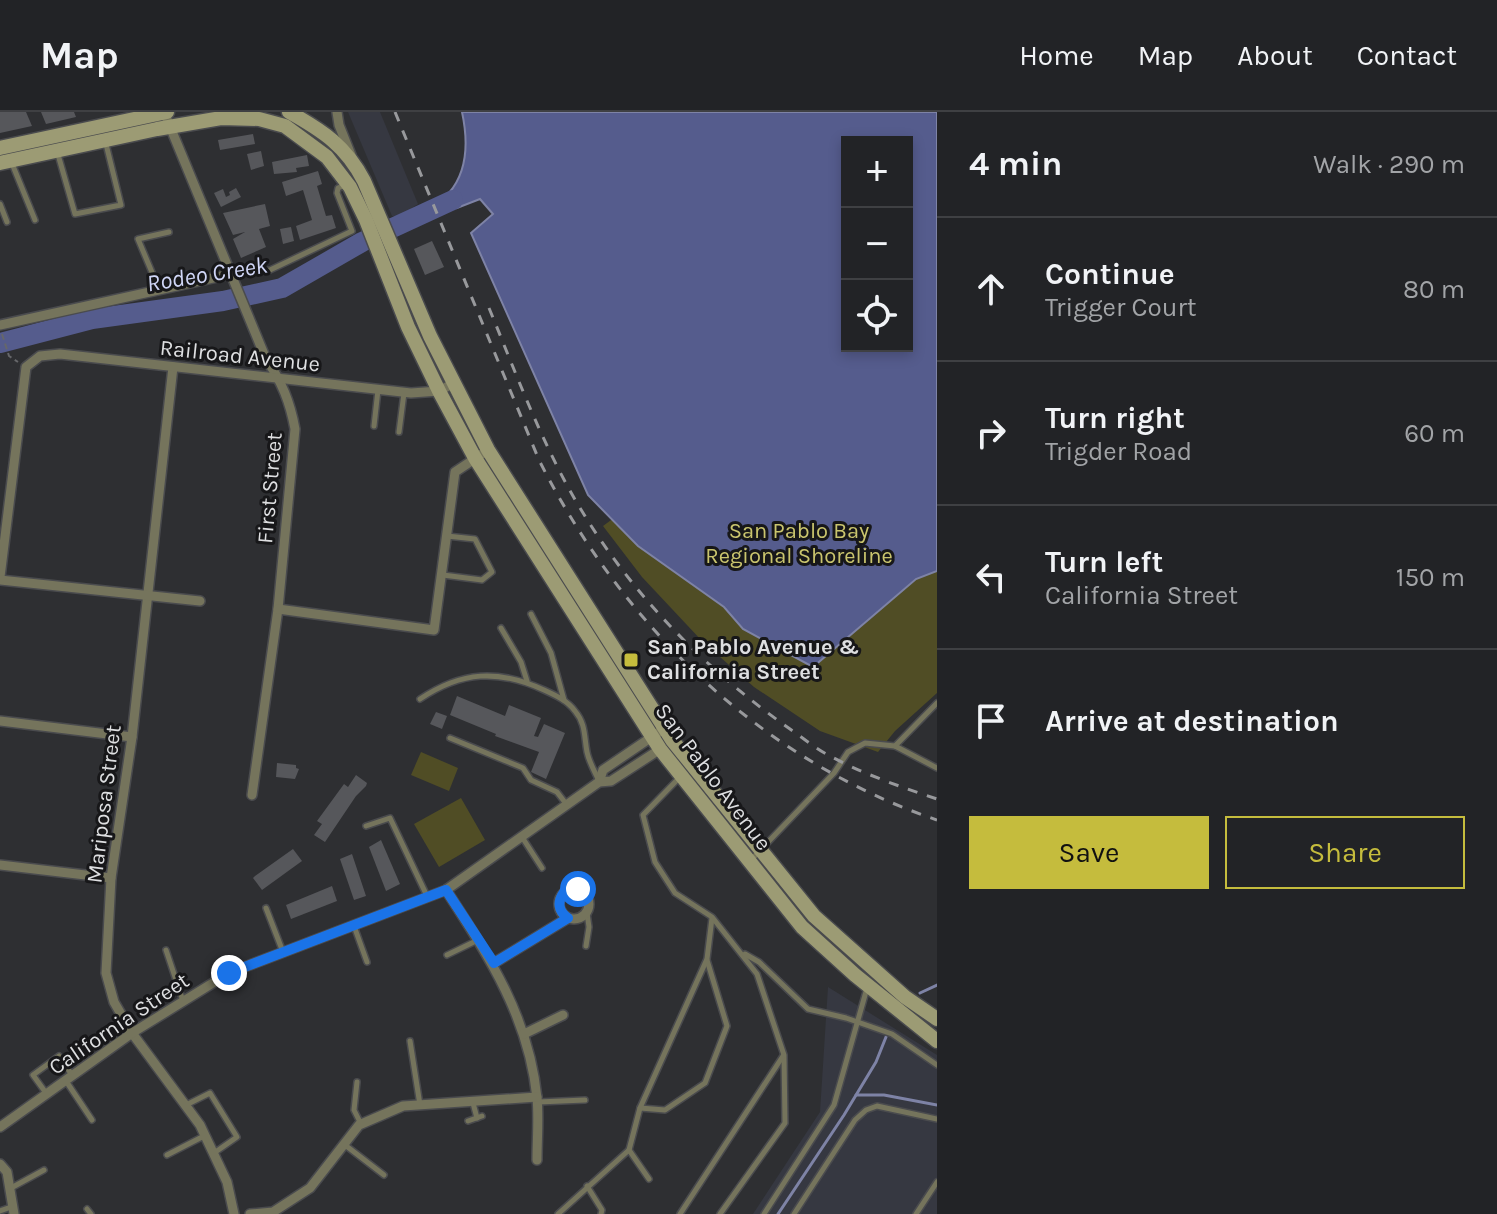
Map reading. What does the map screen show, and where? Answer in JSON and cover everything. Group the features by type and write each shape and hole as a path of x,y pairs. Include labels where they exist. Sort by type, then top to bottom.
{"main road":[{"path":"0,148 166,116 289,116 332,140 352,158"},
{"path":"5,162 105,140 166,116"},
{"path":"289,116 344,178"},
{"name":"San Pablo Avenue","path":"352,158 387,254 446,388 482,454 662,739 681,775 802,927 937,1041"},
{"name":"San Pablo Avenue","path":"344,178 373,218"},
{"name":"San Pablo Avenue","path":"662,739 814,916 905,997 937,1019"}],"street":[{"name":"San Pablo Avenue","path":"337,112 352,158"},
{"name":"First Street","path":"166,116 266,359 279,377 290,402 295,429 278,609 252,795"},
{"path":"0,326 231,274"},
{"name":"Railroad Avenue","path":"26,367 40,356 60,354 404,392 446,388"},
{"path":"26,367 0,578 200,601"},
{"name":"Mariposa Street","path":"173,367 132,737 111,878 106,973 114,1002 132,1033 204,1135 227,1182 234,1214"},
{"path":"278,609 434,630 455,472 482,454"},
{"path":"0,721 132,737"},
{"name":"California Street","path":"0,1127 132,1033 229,973 446,890 599,782 603,770 662,739"},
{"path":"0,865 111,878"},
{"path":"494,963 568,918 578,919 587,913 589,898 582,890 573,888 564,892 559,901 561,910 568,918"},
{"path":"446,890 494,963 524,1034 537,1100 537,1160"},
{"path":"524,1034 563,1015"},
{"path":"250,1214 273,1212 310,1188 361,1124 403,1106 537,1100"},
{"path":"0,1164 7,1172 14,1210"}],"lane":[{"path":"56,150 75,214 121,205 105,140"},
{"path":"5,162 35,220"},
{"path":"231,274 270,270 352,231 337,193 344,178"},
{"path":"0,204 7,222"},
{"path":"159,289 138,239 169,232"},
{"path":"374,426 378,389"},
{"path":"399,432 404,392"},
{"path":"442,575 482,580 492,572 475,539 447,536"},
{"path":"531,614 551,653 565,701"},
{"path":"501,628 521,662 528,682"},
{"path":"420,699 450,682 481,676 501,675 528,682 574,709 583,723 586,750 599,782"},
{"path":"895,746 937,703"},
{"path":"450,738 523,768 531,780 557,792 567,805"},
{"path":"749,862 834,773 848,752 865,743 895,746 937,768"},
{"path":"681,775 643,815 655,862 675,893 712,917 757,974 784,1055 785,1123 720,1214"},
{"path":"366,826 390,818 427,897"},
{"path":"522,836 542,868"},
{"path":"266,908 283,952"},
{"path":"586,946 589,927 587,913"},
{"path":"558,1214 629,1150 640,1108 707,959 712,917"},
{"path":"353,925 367,962"},
{"path":"447,955 479,940"},
{"path":"166,950 183,1001"},
{"path":"740,952 759,962 808,1009 892,1034 937,1065"},
{"path":"640,1108 665,1110 705,1083 727,1026 707,959"},
{"path":"764,1214 834,1105 867,984"},
{"path":"410,1041 420,1105"},
{"path":"680,1214 784,1055"},
{"path":"46,1094 33,1075 59,1056 92,1120"},
{"path":"357,1082 354,1110 361,1124"},
{"path":"185,1106 210,1093 237,1137 214,1154"},
{"path":"537,1100 585,1100"},
{"path":"468,1121 479,1117 473,1102"},
{"path":"794,1214 855,1120 866,1110 877,1106 937,1119"},
{"path":"167,1155 204,1135"},
{"path":"344,1145 384,1175"},
{"path":"629,1150 649,1179"},
{"path":"11,1188 44,1170"},
{"path":"916,1214 937,1182"},
{"path":"587,1186 602,1210 601,1214"},
{"path":"0,1211 14,1210"}],"path":[{"path":"0,326 9,356 26,367"}],"shaded area":[{"path":"348,112 380,112 418,204 399,216 392,216"},
{"path":"828,987 937,1055 937,1214 753,1214 820,1112"}],"green space":[{"name":"San Pablo Bay Regional Shoreline","path":"750,112 937,112 937,693 895,731 878,752 820,731 754,687 702,641 642,577 603,526 841,350 913,352 913,136 841,136 841,140"},
{"path":"421,752 458,768 449,791 411,775"},
{"path":"461,798 485,840 439,867 414,824"}],"water":[{"path":"462,112 937,112 937,571 916,579 813,667 743,629 724,607 638,546 588,495 471,233 493,214 480,199 457,208 449,193 460,175 466,144"}],"building":[{"path":"0,112 26,112 32,126 0,133"},
{"path":"41,112 74,112 76,117 46,124"},
{"path":"253,134 255,144 220,150 218,140"},
{"path":"261,151 264,166 251,170 247,154"},
{"path":"307,155 309,166 296,168 297,172 274,174 272,162"},
{"path":"318,171 322,184 317,186 326,216 332,215 336,228 300,240 296,226 312,220 303,190 286,196 282,182"},
{"path":"236,188 241,197 221,207 214,193 223,189 226,197"},
{"path":"265,204 270,226 259,229 266,247 241,258 233,239 245,232 233,235 223,213"},
{"path":"291,227 294,241 283,244 280,229"},
{"path":"432,241 444,267 425,275 414,249"},
{"path":"457,696 505,716 509,705 541,718 534,736 538,737 544,724 565,733 546,779 531,772 539,752 450,715"},
{"path":"436,712 447,716 442,729 430,724"},
{"path":"277,763 296,765 299,769 295,779 276,777"},
{"path":"356,775 367,783 366,786 325,842 314,835 322,824 317,821 344,784 348,787"},
{"path":"381,840 400,884 386,891 369,847"},
{"path":"293,849 302,861 262,890 253,878"},
{"path":"352,854 366,896 354,900 340,859"},
{"path":"332,886 337,901 291,919 286,905"}],"waterway":[{"name":"Rodeo Creek","path":"0,343 92,319 223,301 282,288 362,242 453,200"},
{"path":"920,993 937,985"},
{"path":"778,1214 844,1115 876,1062 886,1037"},
{"path":"856,1095 884,1095 937,1105"}],"railway":[{"path":"395,112 539,460 573,520 611,577 655,631 703,679 755,723 812,762 872,794 937,820"},
{"path":"489,308 538,427 573,496 642,595 727,680 820,750 869,774 937,799"}],"place":[{"name":"San Pablo Avenue & California Street","path":"631,660"}],"route":[{"path":"229,973 446,890 494,963 568,918 563,914 559,901 564,892 578,889"}]}
